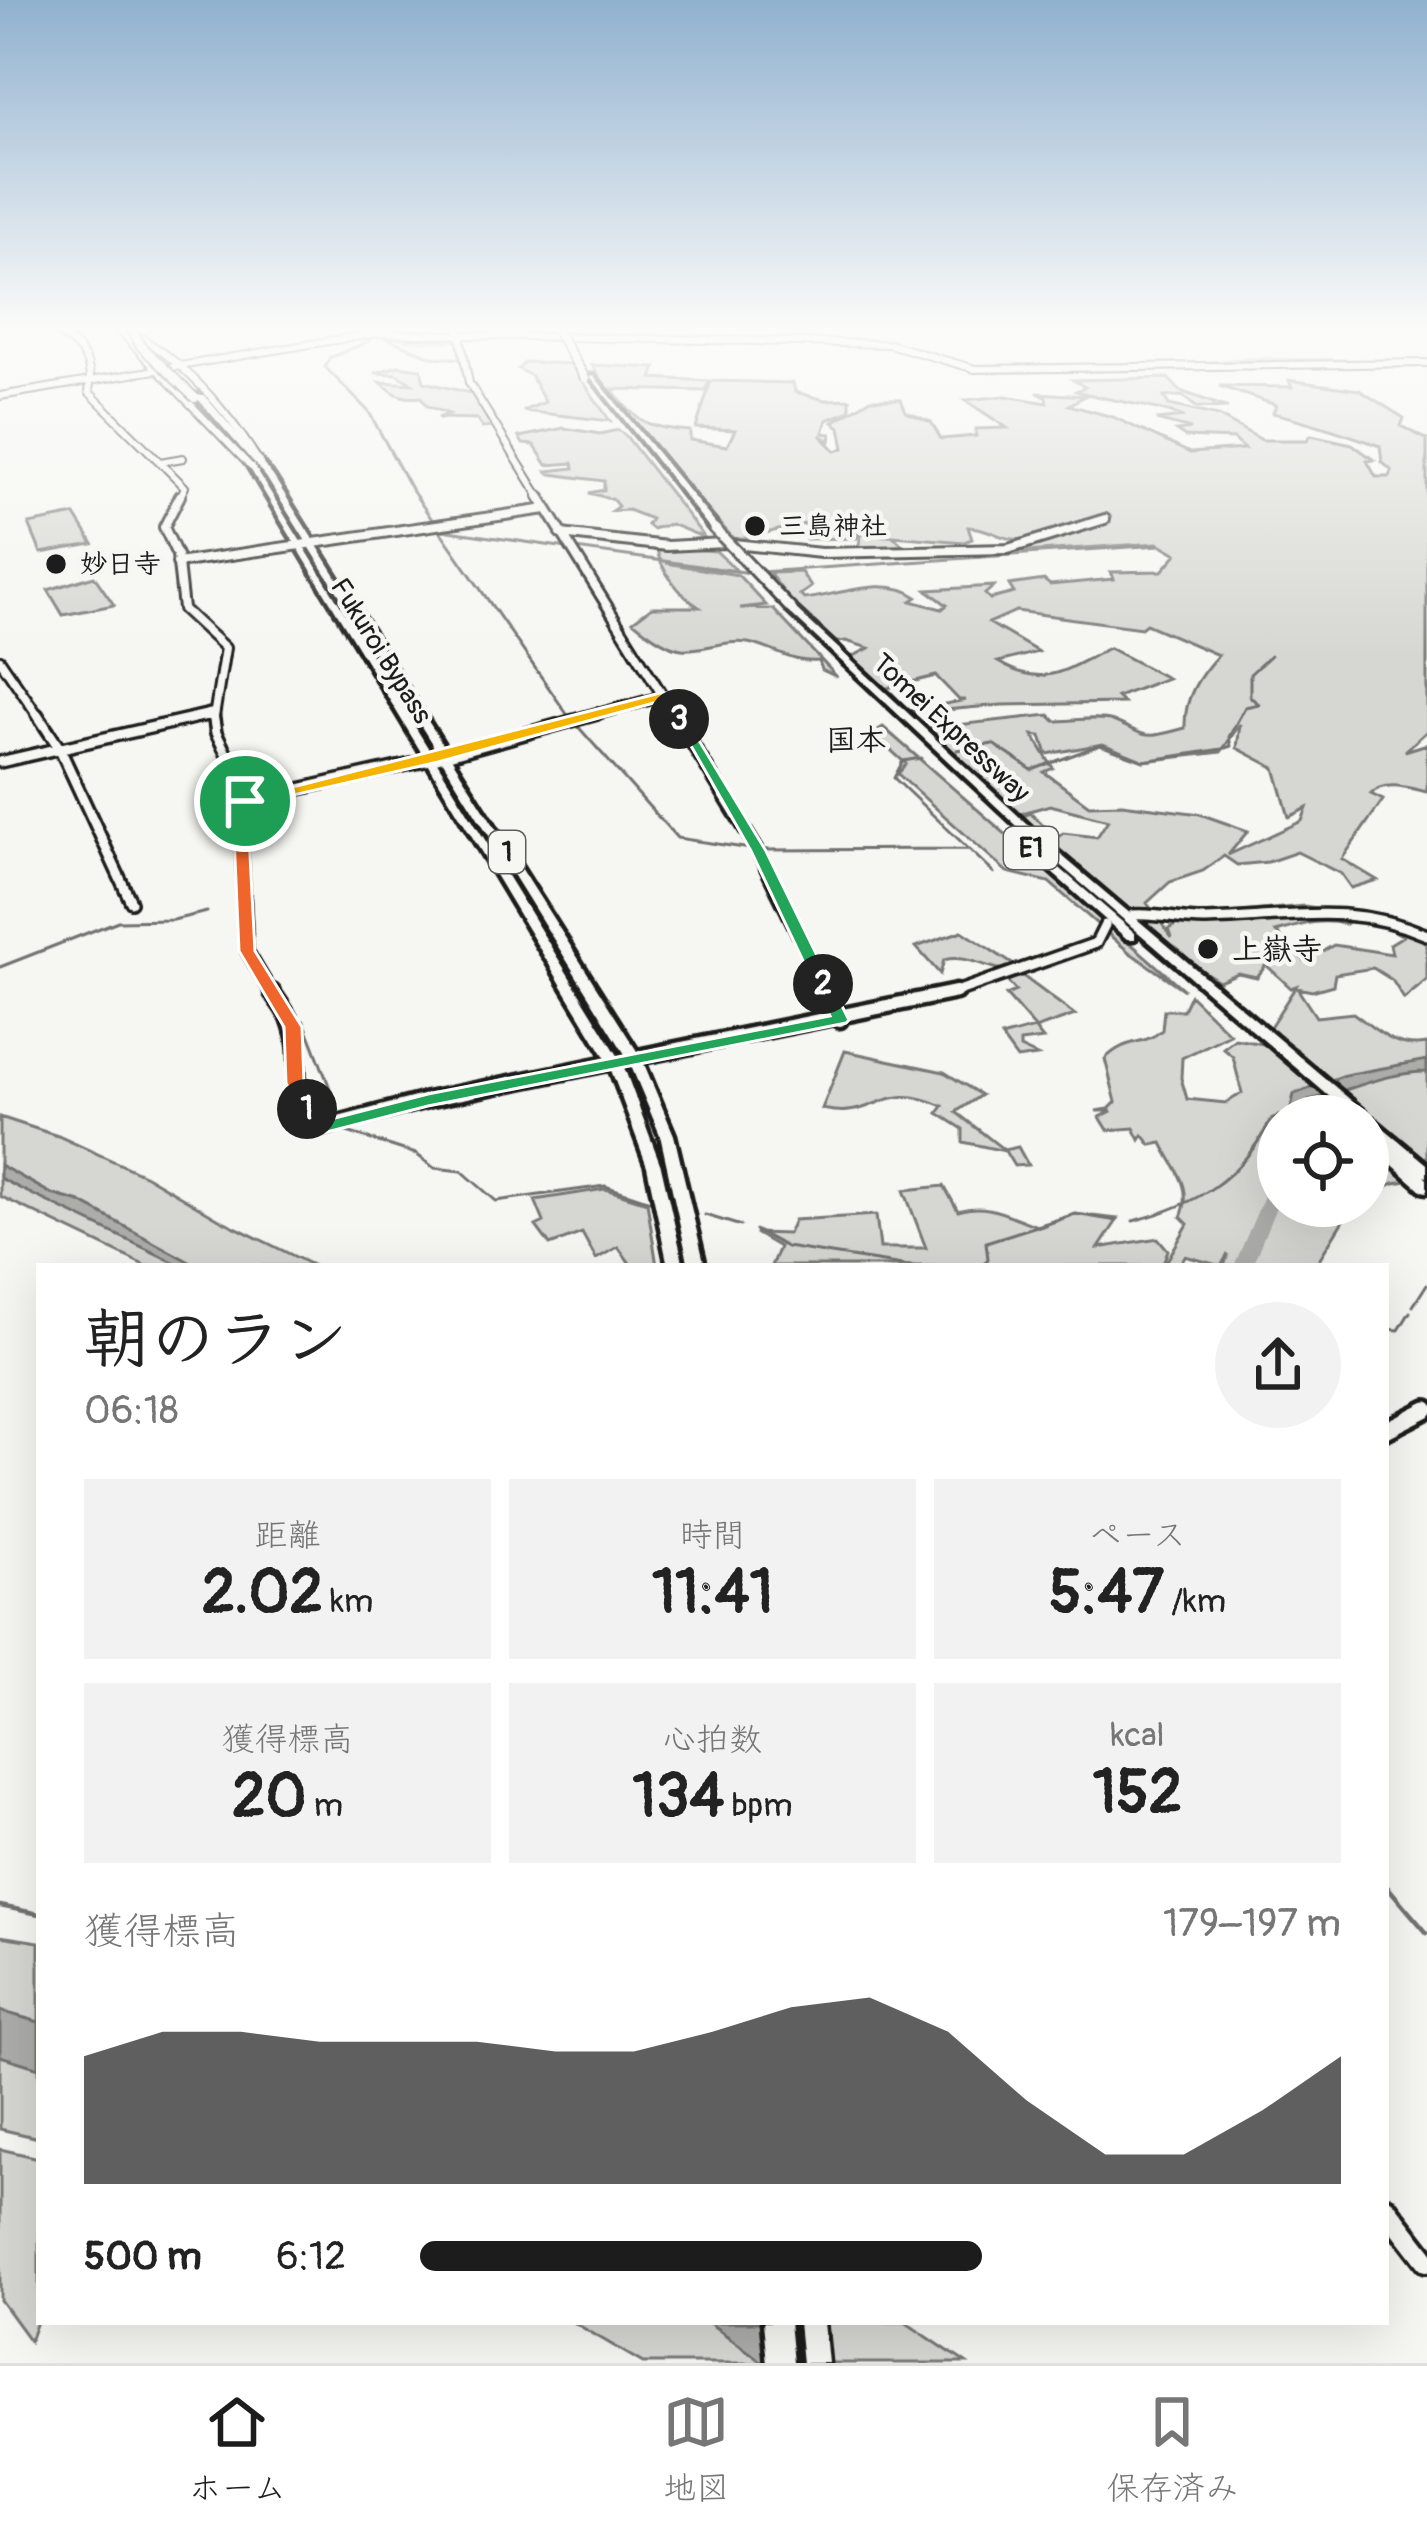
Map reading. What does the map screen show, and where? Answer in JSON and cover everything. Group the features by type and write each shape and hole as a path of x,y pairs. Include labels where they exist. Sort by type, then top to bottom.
{"highway":[{"name":"Fukuroi Bypass","path":"231,436 256,465 634,1059 667,1135 697,1263"},
{"name":"Tomei Expressway","path":"628,436 900,729 1054,869 1330,1095"},
{"name":"Fukuroi Bypass","path":"441,757 615,1062 654,1166 675,1263"},
{"name":"Tomei Expressway","path":"1389,1145 1422,1173 1427,1187"},
{"name":"Tomei Expressway","path":"1389,1150 1422,1173"},
{"path":"776,2325 780,2363"},
{"path":"811,2325 815,2363"}],"street":[{"path":"134,436 185,487 164,527 172,536 184,612 225,648 212,713 216,733 243,782 247,951 293,1027 295,1083 310,1114 323,1127 428,1100 944,997 1096,943 1106,925"},
{"path":"227,436 256,465"},
{"path":"239,436 256,465"},
{"path":"502,436 758,850 840,1020"},
{"path":"160,462 183,458"},
{"path":"177,562 546,508"},
{"path":"561,534 667,546 724,543 820,553 1008,549 1105,519"},
{"path":"0,660 59,748 131,902"},
{"path":"245,801 441,757 664,696"},
{"path":"0,762 212,713"},
{"path":"1133,915 1201,921 1360,910 1427,935"},
{"path":"1389,1428 1427,1409"},
{"path":"1389,2212 1427,2261"}],"shaded area":[{"path":"626,436 705,538 671,524 652,529 647,525 651,519 628,510 612,511 618,506 612,499 589,493 604,490 604,481 551,474 547,471 574,468 573,463 547,465 534,445 523,444 519,437"},
{"path":"641,436 690,436 690,440 727,446 732,436 821,436 836,451 844,448 842,436 1154,436 1190,453 1244,449 1234,439 1184,436 1307,440 1317,436 1352,444 1374,460 1367,461 1376,477 1390,477 1392,471 1382,462 1380,446 1351,436 1427,440 1427,731 1405,751 1427,744 1427,792 1391,786 1371,794 1383,800 1342,859 1377,880 1351,888 1341,874 1297,852 1268,862 1237,865 1224,856 1203,871 1170,882 1147,903 1172,938 1169,929 1176,925 1161,922 1164,919 1304,906 1355,914 1346,924 1318,922 1276,932 1305,961 1334,945 1392,954 1390,944 1403,936 1368,915 1380,915 1427,938 1427,980 1404,999 1392,980 1373,968 1335,974 1333,985 1312,991 1297,988 1316,1017 1353,1013 1396,1041 1427,1044 1427,1178 1389,1185 1389,1095 1257,1095 1257,1227 1339,1227 1317,1263 1225,1263 1228,1254 1223,1263 1185,1256 1181,1263 1166,1263 1188,1224 1181,1217 1184,1188 1162,1143 1151,1145 1143,1135 1140,1140 1134,1128 1108,1130 1100,1117 1112,1111 1096,1111 1116,1102 1105,1059 1162,1030 1164,1010 1183,1010 1190,995 1230,1034 1182,1058 1187,1099 1226,1103 1242,1093 1233,1057 1223,1048 1235,1039 1298,1050 1268,1030 1296,986 1291,988 1266,965 1257,977 1238,973 1219,981 1201,970 1020,817 1031,813 1057,838 1063,833 1097,837 1108,820 1050,805 1019,814 852,662 850,658 869,648 846,641 832,643 801,615 769,573 801,572 811,587 800,595 804,599 891,587 917,597 911,601 942,609 947,605 927,590 994,586 985,594 990,599 1014,593 1009,585 1044,580 1050,585 1114,579 1111,572 1162,571 1177,554 1158,543 1024,552 1018,547 1036,539 1013,539 968,527 972,539 964,542 893,536 908,550 858,550 861,534 889,536 883,524 829,525 820,532 859,533 857,538 806,539 809,523 735,540","holes":["1016,611 1141,628 1146,624 1218,655 1194,689 1185,728 1153,735 1113,721 1055,721 1049,715 929,728 911,713 1002,705 1123,703 1117,697 1167,678 1109,648 1067,669 1029,675 998,662 1038,652 989,623","936,676 959,700 966,700 909,711 887,688","1240,724 1237,748 1275,768 1289,817 1307,808 1302,821 1228,855 1248,831 1200,814 1122,804 1089,805 1044,772 1053,768 1033,735 1041,736 1047,754 1103,744 1144,761 1221,752"]},
{"path":"75,515 93,544 41,553 29,524"},
{"path":"657,547 716,551 737,571 666,563 738,575 766,605 740,608 773,609 837,677 822,670 819,661 800,660 748,643 682,649 649,634 633,621 652,607 699,607 672,581"},
{"path":"94,576 114,605 63,615 48,590"},
{"path":"883,727 1184,990 1129,952 1049,882 1007,872 898,774 906,764 882,742 885,735 876,731"},
{"path":"962,931 1020,969 954,959 944,960 940,974 916,947"},
{"path":"1020,974 1075,1015 1035,1029 1043,1039 1020,1042 1020,1048 1037,1056 1017,1059 1001,1037 1035,1028 1006,995 1016,991 1005,979"},
{"path":"845,1051 944,1072 981,1095 956,1112 1004,1150 1018,1147 1028,1165 1014,1166 1005,1151 963,1142 963,1129 938,1113 943,1106 922,1099 906,1096 855,1110 822,1109"},
{"path":"1427,1060 1427,1072 1382,1078 1326,1095 1294,1095 1345,1075"},
{"path":"0,1117 58,1136 146,1176 308,1263 140,1263 0,1196"},
{"path":"0,1165 192,1263 176,1263 0,1178"},
{"path":"944,1186 958,1211 990,1209 1040,1227 1075,1214 1118,1219 1099,1248 1158,1238 1168,1250 1163,1263 772,1263 779,1247 755,1233 788,1234 794,1220 876,1215 880,1248 926,1248 904,1190"},
{"path":"605,1189 647,1202 657,1263 630,1263 618,1247 596,1259 582,1233 550,1245 536,1226 544,1222 535,1200"},
{"path":"0,1936 36,1942 36,2137 0,2129"},
{"path":"0,2011 36,2021 36,2067 0,2056"},
{"path":"0,2149 36,2157 36,2324 30,2341 0,2300"},
{"path":"578,2325 909,2325 966,2363 643,2363"},
{"path":"712,2325 772,2325 822,2363 764,2363"}],"waterway":[{"path":"382,436 411,489 569,717"},
{"path":"442,530 567,548"},
{"path":"760,572 1160,545"},
{"path":"576,549 751,573"},
{"path":"957,750 993,744 1032,770 1100,745 1144,761 1222,749 1231,746 1229,737 1245,707 1259,704 1250,697 1250,674 1270,656"},
{"path":"574,722 677,838 751,849"},
{"path":"921,758 903,761 894,778 969,849"},
{"path":"761,850 969,849"},
{"path":"969,849 994,873"},
{"path":"0,967 118,921 173,920 207,912"},
{"path":"304,1021 333,1096"},
{"path":"341,1130 416,1154 434,1168 462,1171 496,1201 605,1186 650,1201"},
{"path":"1133,1221 1197,1198 1231,1174 1257,1143"},
{"path":"985,1263 986,1242 1075,1214 1117,1221"},
{"path":"705,1215 741,1226"},
{"path":"1244,1263 1259,1227"},
{"path":"755,1230 786,1247 890,1263"},
{"path":"1413,1306 1427,1284"},
{"path":"1389,1329 1399,1330 1410,1312"},
{"path":"1389,1889 1427,1933"},
{"path":"0,1906 36,1913"}],"place":[{"name":"三島神社","path":"755,526"},
{"name":"妙日寺","path":"56,564"},
{"name":"上嶽寺","path":"1208,949"}],"district":[{"name":"国本","path":"856,740"}],"route":[{"path":"664,696 758,851 840,1020 428,1100 323,1127 310,1114 295,1083 293,1027 247,951 245,801 434,759 664,696"}]}
